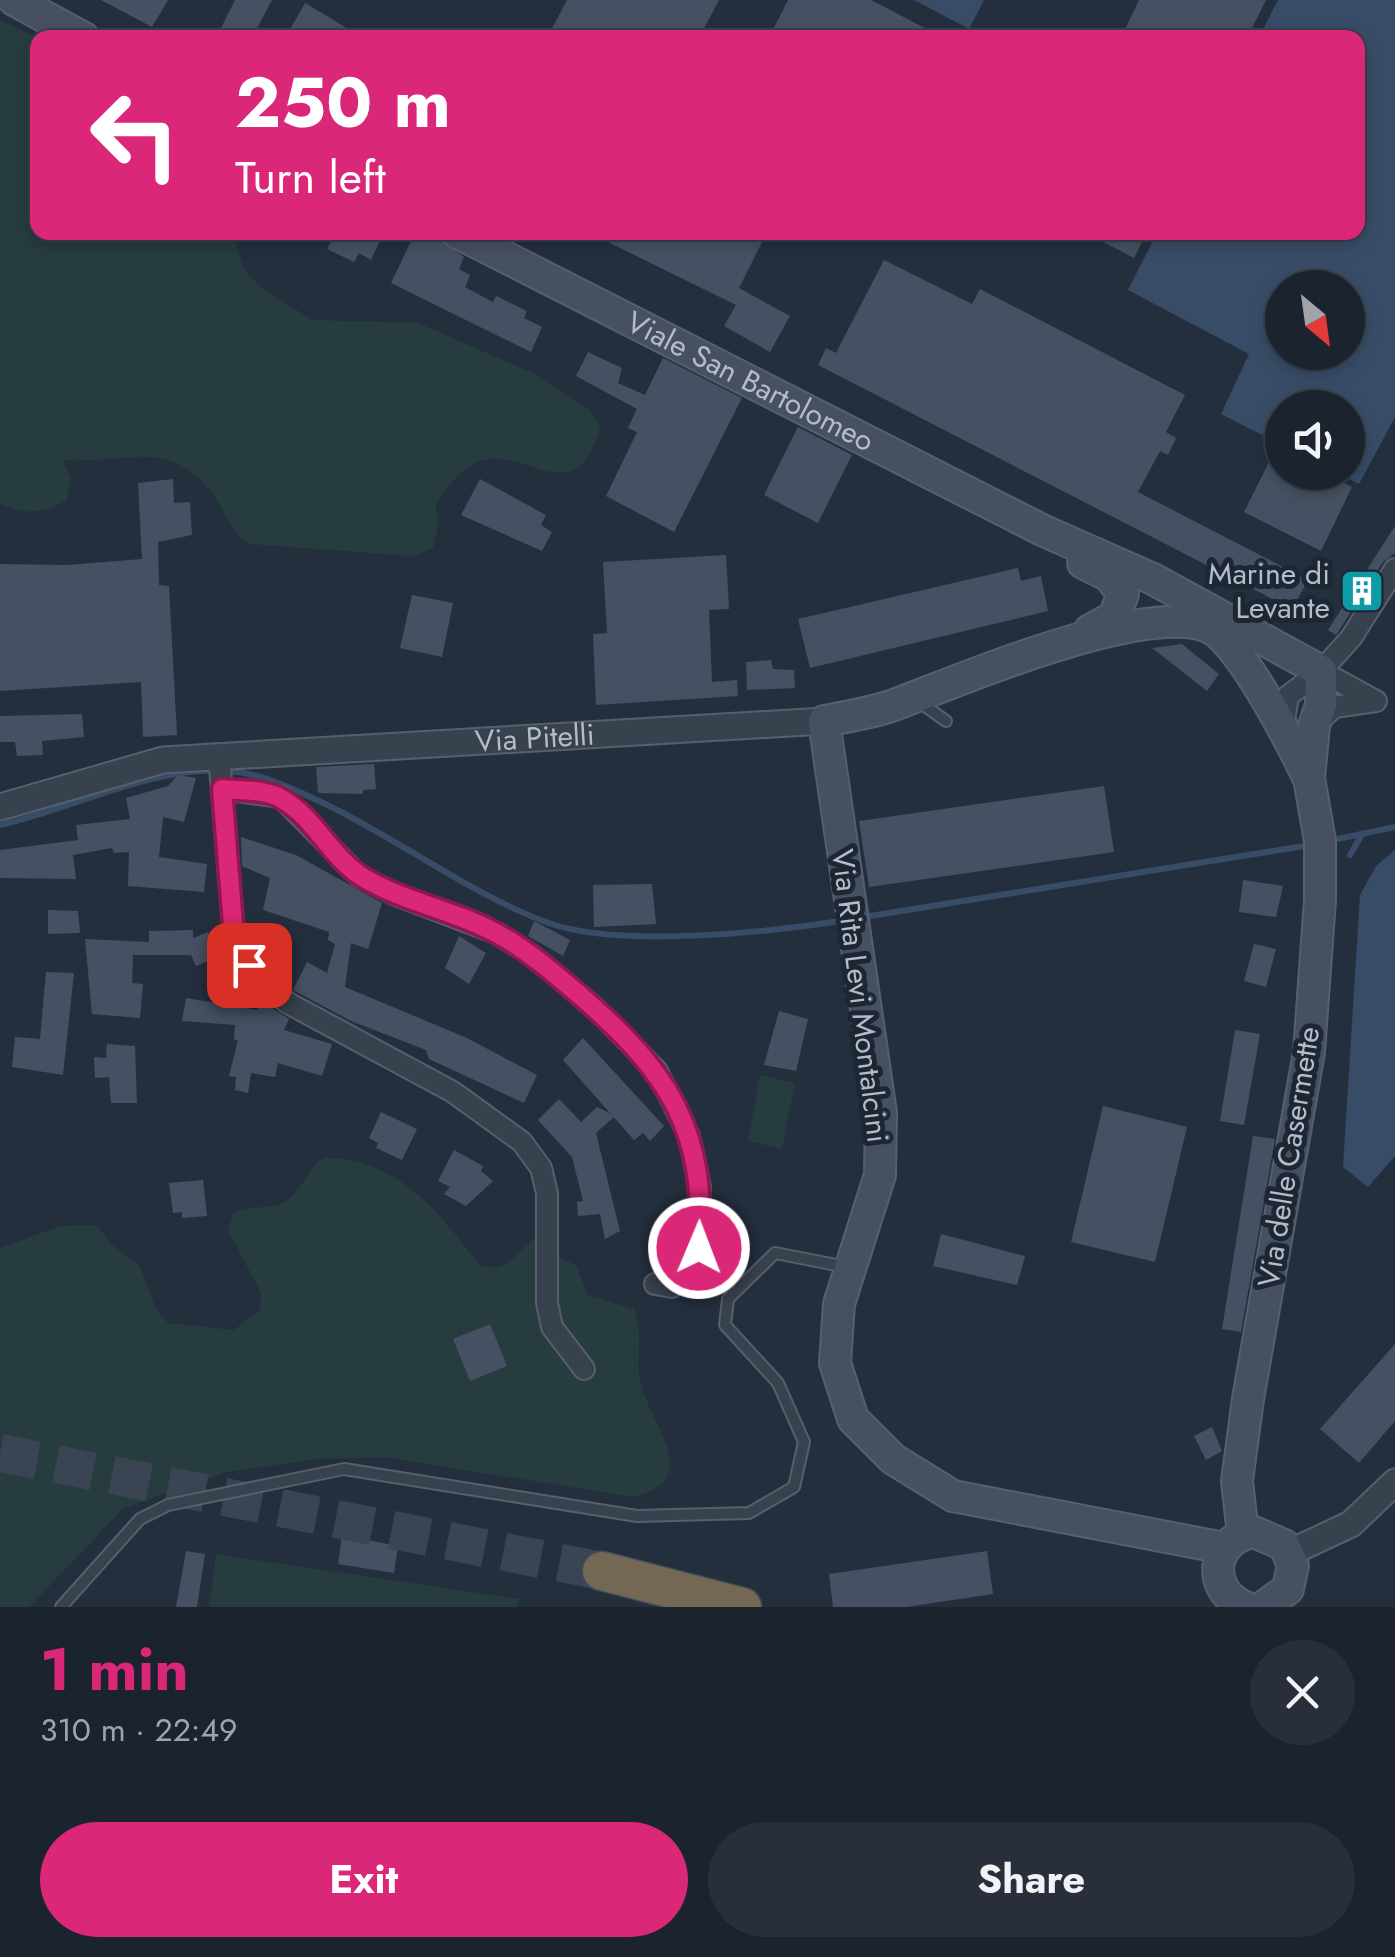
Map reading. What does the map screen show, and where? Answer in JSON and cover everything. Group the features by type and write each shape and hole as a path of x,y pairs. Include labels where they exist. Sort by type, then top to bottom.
{"highway":[{"path":"602,1572 742,1607"}],"main road":[{"path":"14,0 69,30"},
{"name":"Viale San Bartolomeo","path":"472,240 1042,530 1152,579 1321,671"},
{"name":"Viale San Bartolomeo","path":"1042,530 1041,538 1048,544 1109,576"},
{"name":"Via Pitelli","path":"1064,644 1118,612 1123,594 1109,576"},
{"name":"Via Pitelli","path":"824,720 912,696 1006,660 1122,628 1208,628 1283,726"},
{"path":"1309,778 1314,726 1321,705 1321,671"},
{"name":"Via Rita Levi Montalcini","path":"824,720 881,1113 880,1175 839,1304 834,1363 854,1419 893,1459 953,1496 1234,1541"},
{"path":"1283,726 1309,778"},
{"name":"Via delle Casermette","path":"1234,1541 1237,1481 1250,1394 1309,1052 1320,848 1309,778"},
{"path":"1275,1538 1290,1554 1292,1577 1257,1605 1219,1583 1218,1559 1234,1541 1275,1538"}],"street":[{"path":"1283,726 1288,696 1321,671 1352,638 1395,569"},
{"name":"Viale San Bartolomeo","path":"1314,726 1334,707 1376,702 1321,671"},
{"name":"Via Pitelli","path":"0,807 163,760 824,720"},
{"path":"219,757 233,924 257,979 288,1003 453,1092 522,1142 541,1168 547,1193 547,1304 552,1327 584,1369"},
{"path":"222,786 281,797 360,876 396,895 496,933 530,954 593,1006 658,1071 690,1136 700,1188 700,1224 693,1269 672,1287 655,1284"},
{"path":"1290,1554 1350,1524 1395,1482"}],"lane":[{"path":"912,696 946,720"},
{"path":"61,1607 140,1520 168,1505 344,1469 637,1516 749,1512 794,1487 804,1442 778,1383 725,1324 728,1299 775,1253 848,1267"}],"green space":[{"path":"0,20 30,35 30,240 235,240 243,268 258,285 312,320 418,323 537,375 590,410 600,428 591,452 579,466 567,472 507,460 473,464 452,482 436,504 438,526 433,548 412,556 250,544 236,532 209,489 193,473 159,458 63,460 71,479 67,500 34,511 0,504"},
{"path":"760,1075 795,1083 782,1149 748,1141"},
{"path":"324,1158 350,1160 395,1178 433,1209 480,1266 501,1266 546,1233 561,1259 576,1265 588,1295 634,1309 639,1328 641,1385 668,1451 670,1466 666,1479 654,1490 632,1497 386,1457 316,1459 226,1472 124,1508 29,1607 0,1607 0,1248 61,1226 96,1225 113,1246 139,1264 157,1311 168,1323 234,1330 260,1310 261,1293 228,1230 233,1214 287,1200"},
{"path":"216,1554 519,1599 517,1607 209,1607"}],"water":[{"path":"914,0 984,0 969,29"},
{"path":"1278,0 1395,0 1395,417 1365,473 1365,390 1265,390 1265,436 1221,414 1249,354 1128,290 1153,240 1365,240 1365,30 1263,30"},
{"path":"1395,850 1395,1156 1368,1187 1343,1167 1360,895 1376,866"}],"building":[{"path":"101,0 168,0 152,27"},
{"path":"235,0 272,0 256,30 220,30"},
{"path":"567,0 719,0 703,30 551,30"},
{"path":"788,0 871,0 929,30 773,30"},
{"path":"1139,0 1266,0 1251,30 1125,30"},
{"path":"305,3 349,30 290,30"},
{"path":"332,240 380,240 371,260 359,253 354,262 327,249"},
{"path":"412,240 440,240 464,257 459,269 470,275 465,287 493,302 496,296 527,311 524,318 542,327 531,352 391,283"},
{"path":"763,240 739,288 790,316 770,352 724,326 736,305 610,243"},
{"path":"1099,240 1143,240 1134,258"},
{"path":"884,260 972,304 980,289 1185,395 1166,432 1176,438 1168,455 1160,451 1138,492 1308,580 1292,609 818,365 826,348 836,353"},
{"path":"588,352 622,368 618,383 645,395 663,358 742,398 674,532 606,496 637,432 628,428 637,409 576,376"},
{"path":"798,427 852,455 818,523 764,495"},
{"path":"1265,470 1265,490 1351,490 1321,551 1244,512"},
{"path":"173,479 174,503 190,502 192,535 158,542 159,585 169,586 177,735 143,737 141,682 0,691 0,564 67,565 142,559 138,483"},
{"path":"480,479 546,515 541,525 552,532 542,551 461,515"},
{"name":"Marine di Levante","path":"1395,526 1395,553 1383,562 1336,635 1328,630"},
{"path":"726,555 729,609 709,610 712,682 737,680 738,696 596,705 593,634 607,633 603,562"},
{"path":"1018,568 1021,581 1041,576 1048,611 810,668 798,619"},
{"path":"412,595 453,603 442,657 400,648"},
{"path":"1182,644 1219,674 1207,691 1152,648"},
{"path":"771,660 773,669 794,670 795,688 747,690 746,662"},
{"path":"82,714 84,737 42,741 43,755 17,756 15,742 0,742 0,716"},
{"path":"374,764 376,789 363,790 363,794 318,793 316,767"},
{"path":"178,775 196,778 184,822 163,817 159,857 207,864 204,892 128,886 129,852 114,853 112,848 73,855 76,879 0,878 0,850 78,840 76,825 130,819 126,798 168,786"},
{"path":"1104,786 1114,852 869,887 859,821"},
{"path":"241,837 296,855 382,903 368,949 351,943 345,987 467,1038 537,1075 524,1103 429,1059 426,1050 351,1021 293,990 307,962 327,973 335,944 328,940 329,932 263,910 270,878 242,866"},
{"path":"1243,880 1283,886 1276,917 1239,912"},
{"path":"652,884 656,924 594,927 593,885"},
{"path":"48,910 78,911 80,933 48,934"},
{"path":"534,921 570,940 563,956 528,936"},
{"path":"193,930 193,938 208,932 218,957 196,966 191,955 133,955 132,983 143,984 140,1018 92,1014 85,939 149,942 149,931"},
{"path":"459,936 486,953 469,984 445,968"},
{"path":"1254,944 1276,949 1266,987 1244,981"},
{"path":"46,972 74,973 63,1075 12,1067 15,1037 40,1039"},
{"path":"186,998 257,1010 261,1002 272,1008 289,1019 284,1030 332,1044 322,1076 278,1063 275,1077 251,1073 248,1093 235,1090 236,1077 229,1076 238,1040 234,1040 235,1025 182,1021"},
{"path":"779,1011 808,1019 796,1071 764,1065"},
{"path":"1235,1030 1260,1034 1244,1125 1220,1121"},
{"path":"583,1038 664,1126 650,1141 643,1133 634,1140 563,1060"},
{"path":"107,1044 135,1046 137,1103 111,1103 109,1077 95,1078 94,1057 106,1058"},
{"path":"559,1099 581,1122 597,1107 615,1116 596,1133 620,1231 605,1239 600,1214 578,1216 577,1202 583,1201 572,1157 538,1120"},
{"path":"1103,1106 1187,1127 1155,1262 1071,1242"},
{"path":"381,1112 417,1129 402,1160 376,1148 378,1143 369,1138"},
{"path":"1253,1136 1275,1139 1241,1332 1222,1329"},
{"path":"454,1150 483,1166 481,1171 493,1181 466,1206 444,1194 450,1187 438,1181"},
{"path":"203,1180 207,1216 182,1218 182,1212 173,1213 169,1183"},
{"path":"941,1234 1025,1256 1017,1285 933,1266"},
{"path":"490,1324 507,1366 470,1381 453,1339"},
{"path":"1395,1344 1395,1421 1359,1463 1320,1429"},
{"path":"1212,1427 1222,1451 1206,1460 1194,1436"},
{"path":"342,1535 398,1546 394,1573 338,1564"},
{"path":"186,1551 205,1554 197,1607 176,1607"},
{"path":"987,1551 993,1594 906,1607 833,1607 829,1574"}],"waterway":[{"path":"0,825 170,775 239,772 319,801 488,896 546,922 576,930 612,935 695,936 847,920"},
{"path":"1328,841 1395,827"},
{"path":"1350,855 1361,836"},
{"path":"864,917 1310,845"}],"tunnel":[{"path":"0,1453 602,1571"}],"place":[{"name":"Marine di Levante","path":"1362,591"}],"route":[{"path":"249,965 233,924 222,789 281,797 360,876 396,895 496,933 557,975 622,1034 658,1071 690,1136 700,1188 699,1248"}]}
